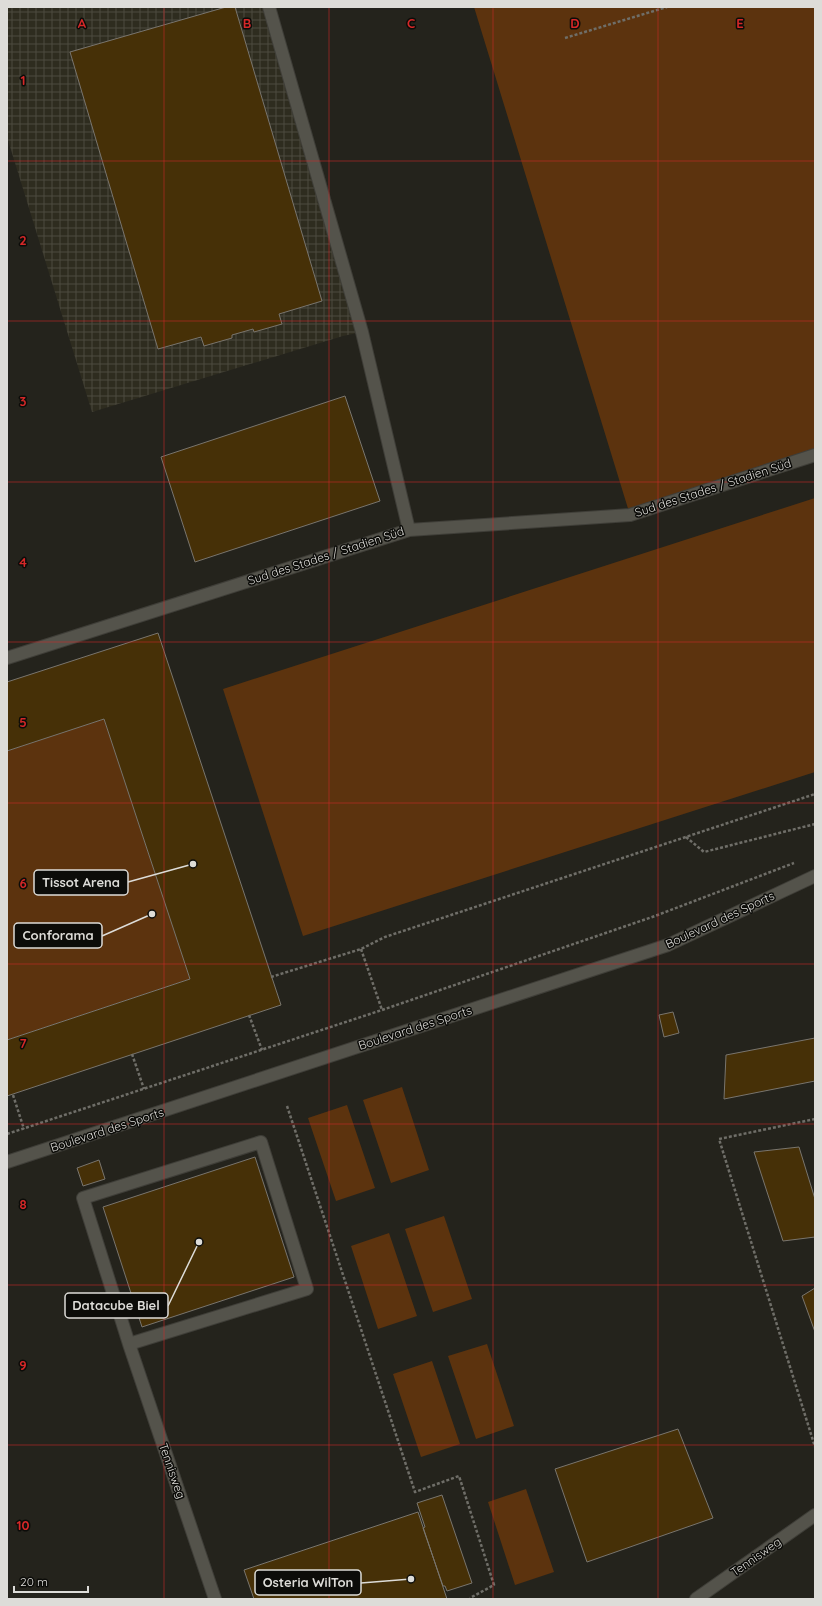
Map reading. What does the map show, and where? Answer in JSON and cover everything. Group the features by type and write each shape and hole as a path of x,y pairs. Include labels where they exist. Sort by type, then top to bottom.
{"street":[{"path":"269,7 362,332 409,530"},
{"name":"Sud des Stades / Stadien Süd","path":"7,658 409,530 630,515 815,455"},
{"name":"Boulevard des Sports","path":"7,1162 668,945 815,876"},
{"name":"Tennisweg","path":"129,1344 307,1289 261,1142 83,1198 129,1344 215,1599"},
{"name":"Tennisweg","path":"696,1599 815,1515"}],"path":[{"path":"565,38 667,7"},
{"path":"271,977 361,949 385,937 815,794"},
{"path":"686,837 704,852 815,824"},
{"path":"7,1134 382,1010 655,916 800,861"},
{"path":"361,949 382,1010"},
{"path":"249,1015 262,1050"},
{"path":"132,1054 144,1089"},
{"path":"13,1094 24,1129"},
{"path":"287,1106 415,1492 459,1476 494,1585 470,1598"},
{"path":"815,1118 719,1139 815,1447"}],"shaded area":[{"path":"7,7 270,7 362,332 343,336 92,412 7,137"},
{"path":"474,7 815,7 815,455 630,515"},
{"path":"815,498 815,772 303,936 223,689"},
{"path":"104,719 190,979 7,1040 7,751"},
{"path":"402,1087 429,1170 391,1183 363,1100"},
{"path":"347,1105 375,1188 336,1201 308,1118"},
{"path":"444,1216 472,1299 433,1312 405,1229"},
{"path":"389,1233 417,1316 378,1329 351,1246"},
{"path":"487,1344 514,1426 476,1439 448,1356"},
{"path":"432,1361 460,1444 421,1457 393,1374"},
{"path":"526,1489 554,1572 515,1585 488,1502"}],"building":[{"path":"226,7 235,7 322,301 279,314 282,324 254,332 253,329 232,335 232,338 204,346 201,337 158,349 70,52"},
{"path":"345,396 380,501 195,562 161,457"},
{"path":"158,633 281,1005 7,1096 7,1040 190,979 104,719 7,751 7,682"},
{"path":"673,1012 679,1033 664,1037 659,1015"},
{"path":"815,1038 815,1081 724,1099 726,1055"},
{"path":"799,1147 815,1199 815,1237 783,1241 754,1152"},
{"path":"255,1157 294,1277 142,1327 103,1207"},
{"path":"99,1160 105,1179 83,1186 77,1168"},
{"path":"815,1288 815,1332 802,1296"},
{"path":"678,1429 713,1518 587,1562 555,1469"},
{"path":"442,1495 472,1583 447,1591 445,1586 443,1586 423,1528 425,1527 417,1503"},
{"path":"418,1512 447,1599 254,1599 244,1570"}],"place":[{"name":"Tissot Arena","path":"193,864"},
{"name":"Conforama","path":"152,914"},
{"name":"Datacube Biel","path":"199,1242"},
{"name":"Osteria WilTon","path":"411,1579"}]}
